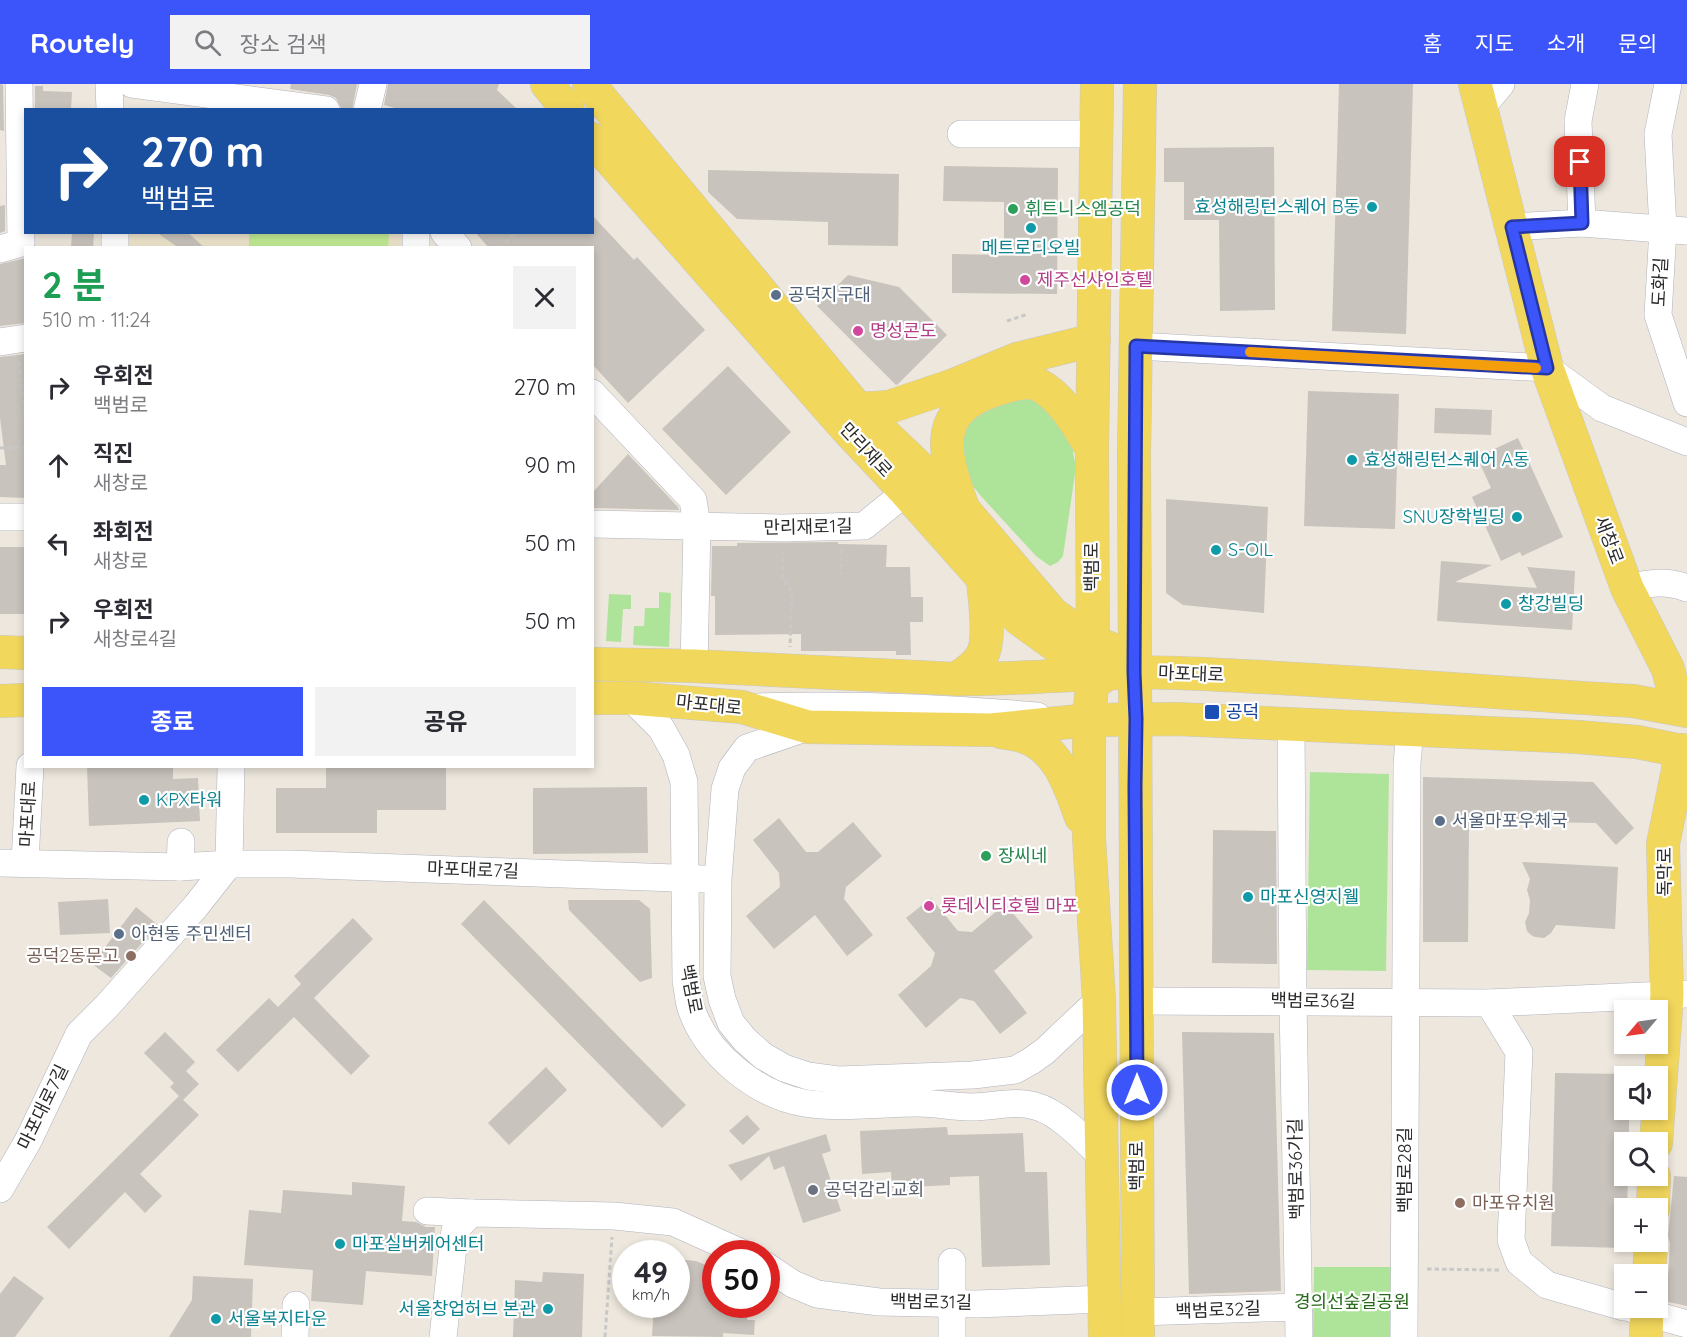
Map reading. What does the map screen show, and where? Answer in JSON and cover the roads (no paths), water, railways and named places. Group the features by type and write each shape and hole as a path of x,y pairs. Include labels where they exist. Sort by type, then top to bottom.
{"main road":[{"path":"547,84 566,108"},
{"name":"만리재로","path":"589,84 858,409 964,510 1093,657"},
{"name":"백범로","path":"1097,84 1092,449 1093,657 1089,720 1089,838 1099,1000 1105,1337"},
{"name":"백범로","path":"1138,1325 1134,586 1140,84"},
{"name":"새창로","path":"1486,92 1512,227 1547,368 1627,588 1668,669 1683,709"},
{"name":"만리재로","path":"596,151 664,218 845,427 1019,619 1093,657"},
{"path":"858,409 889,407 954,385 1017,359 1094,340"},
{"path":"964,510 946,448 947,431 956,415 970,402 991,391 1014,384 1037,384 1055,398 1073,417 1092,449"},
{"path":"956,679 972,668 982,657 986,646 983,578"},
{"path":"1134,586 1157,644 1179,673"},
{"path":"0,652 24,653"},
{"name":"마포대로","path":"594,664 694,666 991,680 1093,657 1176,719 1590,738 1637,742 1684,751"},
{"name":"마포대로","path":"594,698 631,698 742,707 808,727 991,730 1089,720 1135,687 1179,673 1634,701 1683,709"},
{"path":"0,701 24,700"},
{"path":"1135,787 1144,762 1176,719"},
{"path":"991,730 1026,737 1045,750 1065,773 1089,838"},
{"name":"독막로","path":"1658,1132 1677,994 1663,844 1684,751"}],"street":[{"path":"11,246 19,84"},
{"path":"109,84 110,108"},
{"path":"132,84 260,92 319,108"},
{"path":"367,108 373,84"},
{"path":"1582,223 1578,121 1585,84"},
{"name":"도화길","path":"1668,84 1658,134 1675,230 1658,315 1687,403"},
{"path":"961,134 1097,134"},
{"path":"1512,227 1582,223 1675,230"},
{"path":"446,234 456,246"},
{"path":"1136,346 1547,368 1602,408 1686,442"},
{"path":"594,395 693,500 697,526"},
{"name":"만리재로1길","path":"594,524 783,528 864,526 906,492"},
{"path":"0,517 24,517"},
{"name":"마포대로","path":"694,666 697,526"},
{"path":"1627,588 1652,582 1687,588"},
{"path":"0,686 24,685"},
{"name":"백범로","path":"631,698 661,728 676,755 684,782 686,981 691,1007 701,1030 716,1050 756,1083 782,1098 806,1103 920,1103 972,1107 1021,1103 1037,1106 1078,1133 1103,1158"},
{"path":"742,707 806,705 991,712 1089,720"},
{"path":"1291,724 1293,1000"},
{"name":"백범로","path":"808,727 747,748 732,768 725,789 717,879 717,976 731,1023 745,1040 763,1056 784,1068 800,1074 838,1080 973,1075 1014,1070 1045,1051 1099,1000"},
{"path":"1406,1002 1407,764 1410,728"},
{"name":"마포대로","path":"12,862 30,768"},
{"path":"229,864 231,768"},
{"name":"마포대로7길","path":"12,862 85,855 180,854 229,864 290,864 717,879"},
{"name":"마포대로7길","path":"0,1189 27,1141 79,1034 196,906 229,864"},
{"name":"백범로36길","path":"1136,1001 1293,1000 1489,1003 1677,994"},
{"name":"백범로36가길","path":"1293,1000 1299,1337"},
{"name":"백범로28길","path":"1404,1337 1406,1002"},
{"path":"1489,1003 1519,1052 1511,1240 1519,1262 1547,1286 1614,1307"},
{"path":"427,1211 614,1216 673,1222 713,1240"},
{"path":"443,1337 455,1230 471,1213"},
{"path":"952,1262 952,1337"},
{"name":"백범로31길","path":"780,1275 793,1284 817,1294 879,1302 952,1303 1104,1299"},
{"path":"295,1337 296,1305"},
{"name":"백범로32길","path":"1138,1325 1299,1307"},
{"path":"1655,1318 1687,1324"}],"place":[{"name":"효성해링턴스퀘어 B동","path":"1372,207"},
{"name":"휘트니스엠공덕","path":"1013,209"},
{"name":"메트로디오빌","path":"1031,228"},
{"name":"제주선샤인호텔","path":"1025,280"},
{"name":"공덕지구대","path":"776,295"},
{"name":"명성콘도","path":"858,331"},
{"name":"효성해링턴스퀘어 A동","path":"1352,460"},
{"name":"SNU장학빌딩","path":"1517,517"},
{"name":"S-OIL","path":"1216,550"},
{"name":"창강빌딩","path":"1506,604"},
{"name":"공덕","path":"1212,712"},
{"name":"KPX타워","path":"144,800"},
{"name":"서울마포우체국","path":"1440,821"},
{"name":"장씨네","path":"986,856"},
{"name":"마포신영지웰","path":"1248,897"},
{"name":"롯데시티호텔 마포","path":"929,906"},
{"name":"아현동 주민센터","path":"119,934"},
{"name":"공덕2동문고","path":"131,956"},
{"name":"공덕감리교회","path":"813,1190"},
{"name":"마포유치원","path":"1460,1203"},
{"name":"마포실버케어센터","path":"340,1244"},
{"name":"서울창업허브 본관","path":"548,1309"},
{"name":"서울복지타운","path":"216,1319"}],"park label":[{"name":"경의선숲길공원","path":"1352,1302"}]}
